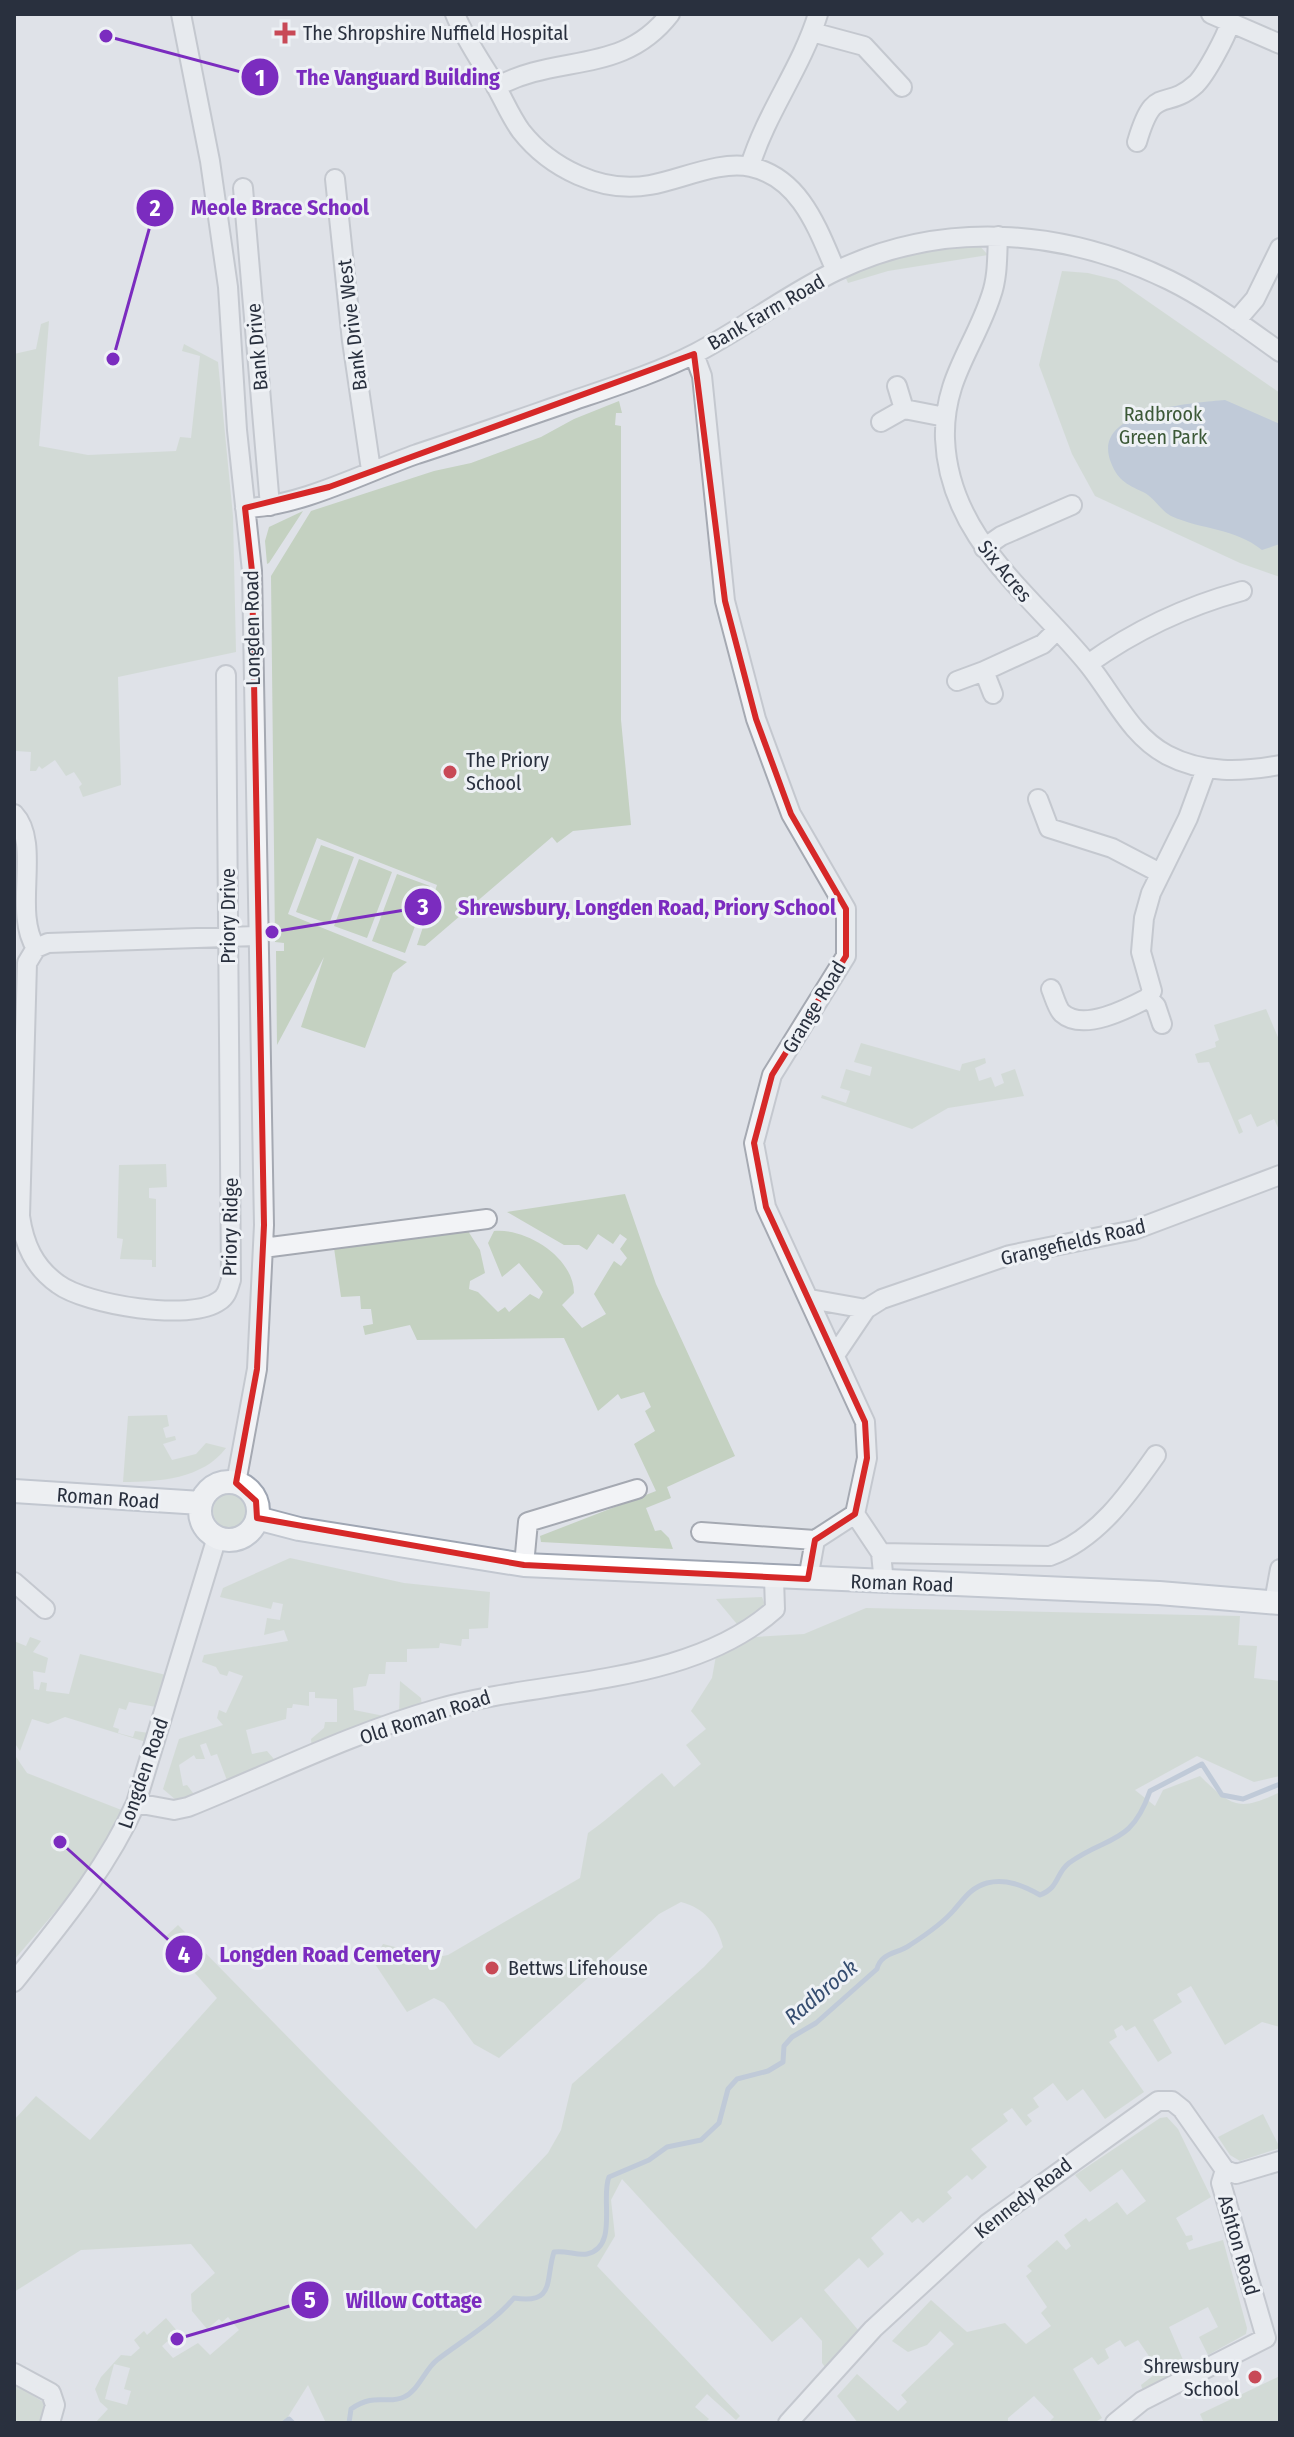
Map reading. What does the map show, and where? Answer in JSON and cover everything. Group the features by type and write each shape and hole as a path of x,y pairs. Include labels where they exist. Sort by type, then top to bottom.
{"main road":[{"path":"236,1483 249,1489 256,1501 257,1518 249,1532 241,1538 217,1537 207,1530 201,1518 201,1503 217,1485 236,1483"},
{"name":"Roman Road","path":"14,1491 201,1503"},
{"name":"Roman Road","path":"257,1518 307,1530 524,1565 1159,1593 1277,1602"}],"street":[{"name":"Longden Road","path":"181,14 210,161 228,287 252,571 263,1248 257,1369 236,1483"},
{"path":"455,14 462,32 520,130 549,160 579,176 613,185 648,186 701,171 750,166 794,192 809,211 836,271"},
{"path":"496,87 520,73 610,58 634,47 670,14"},
{"path":"1211,14 1280,44"},
{"path":"750,166 762,128 815,23 864,46 902,87"},
{"path":"1137,142 1146,114 1160,99 1182,94 1198,82 1230,23"},
{"name":"Bank Drive West","path":"335,179 352,341 371,470"},
{"name":"Bank Drive","path":"243,188 270,506"},
{"name":"Bank Farm Road","path":"245,508 270,506 623,383 694,354 836,271 906,246 949,237 998,236 1052,240 1098,250 1171,281 1280,352"},
{"name":"Six Acres","path":"998,236 993,293 952,382 945,417 948,464 968,521 984,548 1088,664 1140,735 1164,754 1206,769 1231,771 1280,765"},
{"path":"1236,321 1255,299 1280,248"},
{"name":"Grange Road","path":"694,354 702,376 725,601 756,719 791,814 846,909 846,956 772,1075 754,1143 766,1207 865,1422 868,1440 855,1514"},
{"path":"897,386 904,409"},
{"path":"881,422 904,409 945,417"},
{"path":"984,548 1001,536 1065,514"},
{"path":"1088,664 1142,631 1229,590"},
{"path":"957,681 1043,644 1056,631"},
{"path":"984,671 993,694"},
{"name":"Priory Drive","path":"226,675 230,1157"},
{"path":"1051,989 1057,1017 1076,1020 1091,1020 1148,998 1152,991 1141,952 1143,929 1160,873 1188,818 1206,769"},
{"path":"1038,799 1044,833 1121,851 1160,873"},
{"name":"Priory Ridge","path":"14,814 24,834 28,930 36,948 27,963 20,1216 29,1253 43,1271 75,1294 118,1307 205,1308 217,1303 227,1293 231,1280 230,1157"},
{"path":"36,948 48,943 257,936"},
{"path":"1148,998 1156,1006 1162,1024"},
{"name":"Grangefields Road","path":"866,1309 882,1299 1010,1255 1134,1230 1280,1175"},
{"path":"263,1248 487,1219"},
{"path":"810,1299 866,1309 835,1355"},
{"name":"Roman Road","path":"881,1553 1050,1556 1068,1550 1121,1503 1156,1455"},
{"path":"524,1565 528,1522 637,1489"},
{"path":"701,1532 815,1540 855,1514 881,1553 884,1583"},
{"name":"Longden Road","path":"14,1982 95,1880 119,1842 136,1803 217,1537"},
{"path":"808,1579 815,1540"},
{"path":"1277,1602 1280,1569"},
{"name":"Old Roman Road","path":"136,1803 174,1810 188,1807 434,1710 496,1693 615,1677 705,1652 750,1632 775,1609 774,1578"},
{"path":"14,1582 45,1609"},
{"name":"Kennedy Road","path":"788,2423 873,2329 987,2224 1158,2101 1172,2101 1182,2109 1225,2170"},
{"path":"1225,2170 1236,2174 1280,2161"},
{"name":"Ashton Road","path":"1115,2423 1142,2401 1266,2338 1221,2183 1225,2170"},
{"path":"14,2373 51,2393 55,2405 50,2423"}],"highlighted area":[{"path":"694,354 725,601 756,719 791,814 846,909 846,956 772,1075 754,1143 766,1207 865,1422 867,1458 855,1514 815,1540 808,1579 524,1565 257,1518 256,1501 236,1483 257,1369 264,1225 252,571 245,508 329,487"}],"green space":[{"path":"978,244 988,255 888,271 848,283 845,276 931,247"},
{"name":"Radbrook Green Park","path":"1062,271 1117,280 1280,393 1280,577 1240,563 1095,496 1072,454 1039,365"},
{"path":"49,321 39,446 88,455 176,451 180,437 191,438 200,356 182,351 184,344 218,362 233,516 236,652 118,677 121,785 83,797 79,787 82,784 74,772 66,776 55,760 42,769 39,766 36,771 30,771 31,752 16,751 14,741 14,354 36,349 41,324"},
{"path":"619,401 622,413 616,413 615,425 621,426 621,720 631,825 573,831 557,843 552,837 425,946 417,945 437,885 317,838 288,914 407,962 393,973 365,1048 301,1027 324,957 277,1045 276,951 284,951 284,943 275,942 271,576 311,511 434,471 471,463 541,437 574,419"},
{"path":"303,511 267,564 265,541 269,527"},
{"path":"321,845 354,857 329,924 296,912"},
{"path":"359,859 392,872 367,938 334,926"},
{"path":"397,874 430,886 405,953 372,941"},
{"path":"1266,1009 1280,1042 1280,1132 1274,1119 1257,1127 1251,1114 1238,1120 1243,1132 1239,1134 1209,1062 1198,1063 1195,1054 1216,1047 1215,1042 1219,1040 1214,1025"},
{"path":"861,1043 960,1071 962,1064 985,1058 986,1063 975,1068 979,1081 991,1077 995,1087 1004,1083 1001,1074 1015,1069 1024,1096 948,1108 912,1129 821,1098 822,1095 846,1103 850,1091 840,1088 846,1069 870,1076 872,1067 854,1062"},
{"path":"166,1164 167,1187 149,1188 149,1198 156,1199 156,1267 152,1267 152,1260 120,1259 123,1239 117,1238 119,1165"},
{"path":"625,1194 656,1284 735,1456 667,1487 671,1498 646,1508 655,1531 661,1530 669,1538 673,1549 541,1542 540,1536 656,1491 634,1444 655,1431 645,1411 651,1407 644,1392 621,1399 618,1394 598,1411 564,1338 417,1340 410,1325 365,1335 363,1326 373,1324 371,1309 361,1309 360,1296 341,1297 334,1248 468,1231 480,1250 485,1273 470,1281 469,1289 478,1292 498,1312 505,1307 509,1312 530,1294 539,1299 543,1292 519,1263 502,1277 488,1243 494,1231 520,1234 546,1248 566,1268 574,1293 562,1305 582,1328 606,1314 594,1294 614,1261 621,1266 627,1258 620,1249 627,1239 620,1234 613,1244 598,1234 587,1250 579,1245 564,1245 507,1212"},
{"path":"167,1415 169,1426 163,1428 166,1438 175,1436 176,1440 163,1444 172,1460 196,1454 206,1443 226,1448 205,1466 179,1477 123,1482 128,1416"},
{"path":"230,1494 242,1499 247,1511 242,1523 230,1528 218,1523 213,1511 218,1499"},
{"path":"290,1558 404,1583 490,1592 488,1628 469,1629 469,1639 462,1639 461,1646 440,1643 439,1648 407,1649 407,1662 386,1662 385,1674 369,1674 366,1686 353,1688 354,1710 389,1717 312,1752 311,1739 324,1728 325,1722 337,1722 337,1699 315,1698 315,1692 309,1692 309,1706 293,1704 292,1708 287,1708 286,1719 246,1730 252,1754 267,1751 279,1765 228,1783 217,1754 211,1756 206,1743 200,1745 205,1759 196,1759 194,1755 179,1765 183,1786 187,1785 196,1797 176,1800 163,1789 179,1739 223,1725 217,1718 219,1710 226,1713 243,1676 229,1671 227,1676 220,1674 216,1667 202,1662 204,1655 288,1641 284,1630 264,1635 267,1618 280,1620 283,1604 273,1602 271,1609 220,1597 223,1588"},
{"path":"762,1597 767,1610 742,1630 716,1599"},
{"path":"866,1608 1240,1616 1238,1645 1257,1646 1254,1678 1280,1681 1280,1776 1254,1782 1197,1756 1135,1790 1155,1806 1163,1790 1200,1776 1220,1794 1237,1803 1255,1802 1280,1792 1280,2027 1262,2022 1225,2045 1191,1986 1177,1994 1182,2002 1153,2020 1172,2053 1158,2062 1135,2026 1126,2031 1122,2025 1114,2030 1117,2037 1109,2042 1144,2092 1105,2119 1083,2089 1067,2101 1053,2083 1033,2098 1039,2107 1027,2115 1032,2121 1026,2126 1012,2108 1003,2114 1008,2121 971,2149 987,2167 972,2180 967,2175 947,2192 952,2198 923,2223 918,2218 912,2223 901,2211 871,2238 884,2254 868,2268 859,2258 824,2290 859,2331 825,2367 822,2363 822,2341 801,2317 772,2342 622,2179 611,2200 615,2236 597,2266 740,2416 736,2420 707,2394 695,2407 709,2419 705,2423 326,2423 308,2385 284,2423 96,2422 108,2409 100,2402 95,2389 101,2377 121,2355 131,2356 140,2348 134,2340 144,2331 147,2335 166,2318 178,2332 162,2346 173,2358 198,2343 210,2355 239,2330 228,2317 222,2322 219,2319 207,2329 192,2311 191,2294 215,2273 191,2244 81,2250 14,2292 14,2120 36,2096 90,2140 217,1998 164,1938 178,1925 476,2229 548,2153 561,2130 572,2084 704,1967 723,1947 720,1938 703,1913 681,1902 659,1914 499,2058 474,2044 444,2003 434,1998 407,2012 373,1961 383,1944 407,1950 416,1961 448,1955 580,1878 588,1833 662,1773 674,1787 701,1764 686,1745 706,1729 691,1711 712,1678 717,1650 754,1637 804,1634","holes":["114,2364 130,2368 124,2389 131,2391 127,2405 105,2399"]},
{"path":"30,1637 41,1641 33,1652 48,1658 45,1673 33,1671 34,1689 39,1690 41,1682 47,1683 46,1691 69,1694 80,1654 166,1675 156,1707 129,1702 126,1710 119,1708 113,1727 119,1729 118,1733 133,1737 135,1731 149,1733 146,1742 65,1717 48,1724 32,1719 20,1751 14,1742 14,1641 26,1646"},
{"path":"400,1681 421,1698 422,1707 399,1716"},
{"path":"14,1754 27,1773 124,1811 88,1873 14,1960"},
{"path":"1263,2114 1280,2148 1240,2161 1230,2155 1218,2137"},
{"path":"1167,2117 1178,2129 1211,2197 1176,2218 1186,2236 1192,2235 1193,2240 1186,2243 1189,2250 1223,2240 1246,2334 1208,2355 1199,2337 1218,2327 1208,2307 1169,2327 1186,2367 1143,2391 1141,2385 1159,2371 1138,2340 1125,2347 1120,2340 1105,2349 1109,2358 1098,2365 1092,2357 1073,2369 1102,2418 1094,2423 1048,2423 1054,2417 1034,2396 1008,2418 1008,2423 858,2423 837,2396 857,2374 898,2411 907,2402 901,2395 954,2344 940,2331 927,2345 908,2352 892,2341 931,2300 967,2332 1005,2323 1026,2344 1051,2326 1041,2313 1047,2307 1026,2276 1032,2271 1027,2266 1057,2240 1066,2250 1071,2246 1064,2235 1086,2218 1089,2222 1117,2202 1127,2215 1146,2201 1122,2169 1090,2192 1075,2175 1160,2118"},
{"path":"1280,2376 1280,2423 1204,2423 1200,2414"},
{"path":"14,2384 48,2405 47,2423 14,2423"}],"water":[{"path":"1225,400 1280,424 1280,544 1262,550 1241,537 1171,516 1147,494 1123,480 1110,460 1109,443 1116,430 1131,419 1171,407"}],"waterway":[{"name":"Radbrook","path":"349,2423 351,2409 359,2404 398,2399 409,2394 437,2360 487,2323 514,2298 537,2298 543,2294 554,2252 587,2254 597,2250 606,2232 609,2177 649,2160 667,2147 701,2140 719,2123 728,2089 737,2079 768,2071 783,2062 784,2046 792,2037 816,2023 877,1969 882,1959 905,1948 939,1924 976,1888 987,1883 1008,1882 1040,1895 1046,1892 1069,1863 1126,1831 1143,1809 1150,1791 1202,1764 1222,1795 1243,1799 1280,1784"},
{"name":"Radbrook","path":"284,2423 289,2419 293,2423"}],"place":[{"name":"The Shropshire Nuffield Hospital","path":"285,33"},
{"name":"The Vanguard Building","path":"106,36"},
{"name":"Meole Brace School","path":"113,359"},
{"name":"The Priory School","path":"450,772"},
{"name":"Shrewsbury, Longden Road, Priory School","path":"272,932"},
{"name":"Longden Road Cemetery","path":"60,1842"},
{"name":"Bettws Lifehouse","path":"492,1968"},
{"name":"Willow Cottage","path":"177,2339"},
{"name":"Shrewsbury School","path":"1255,2377"}]}
